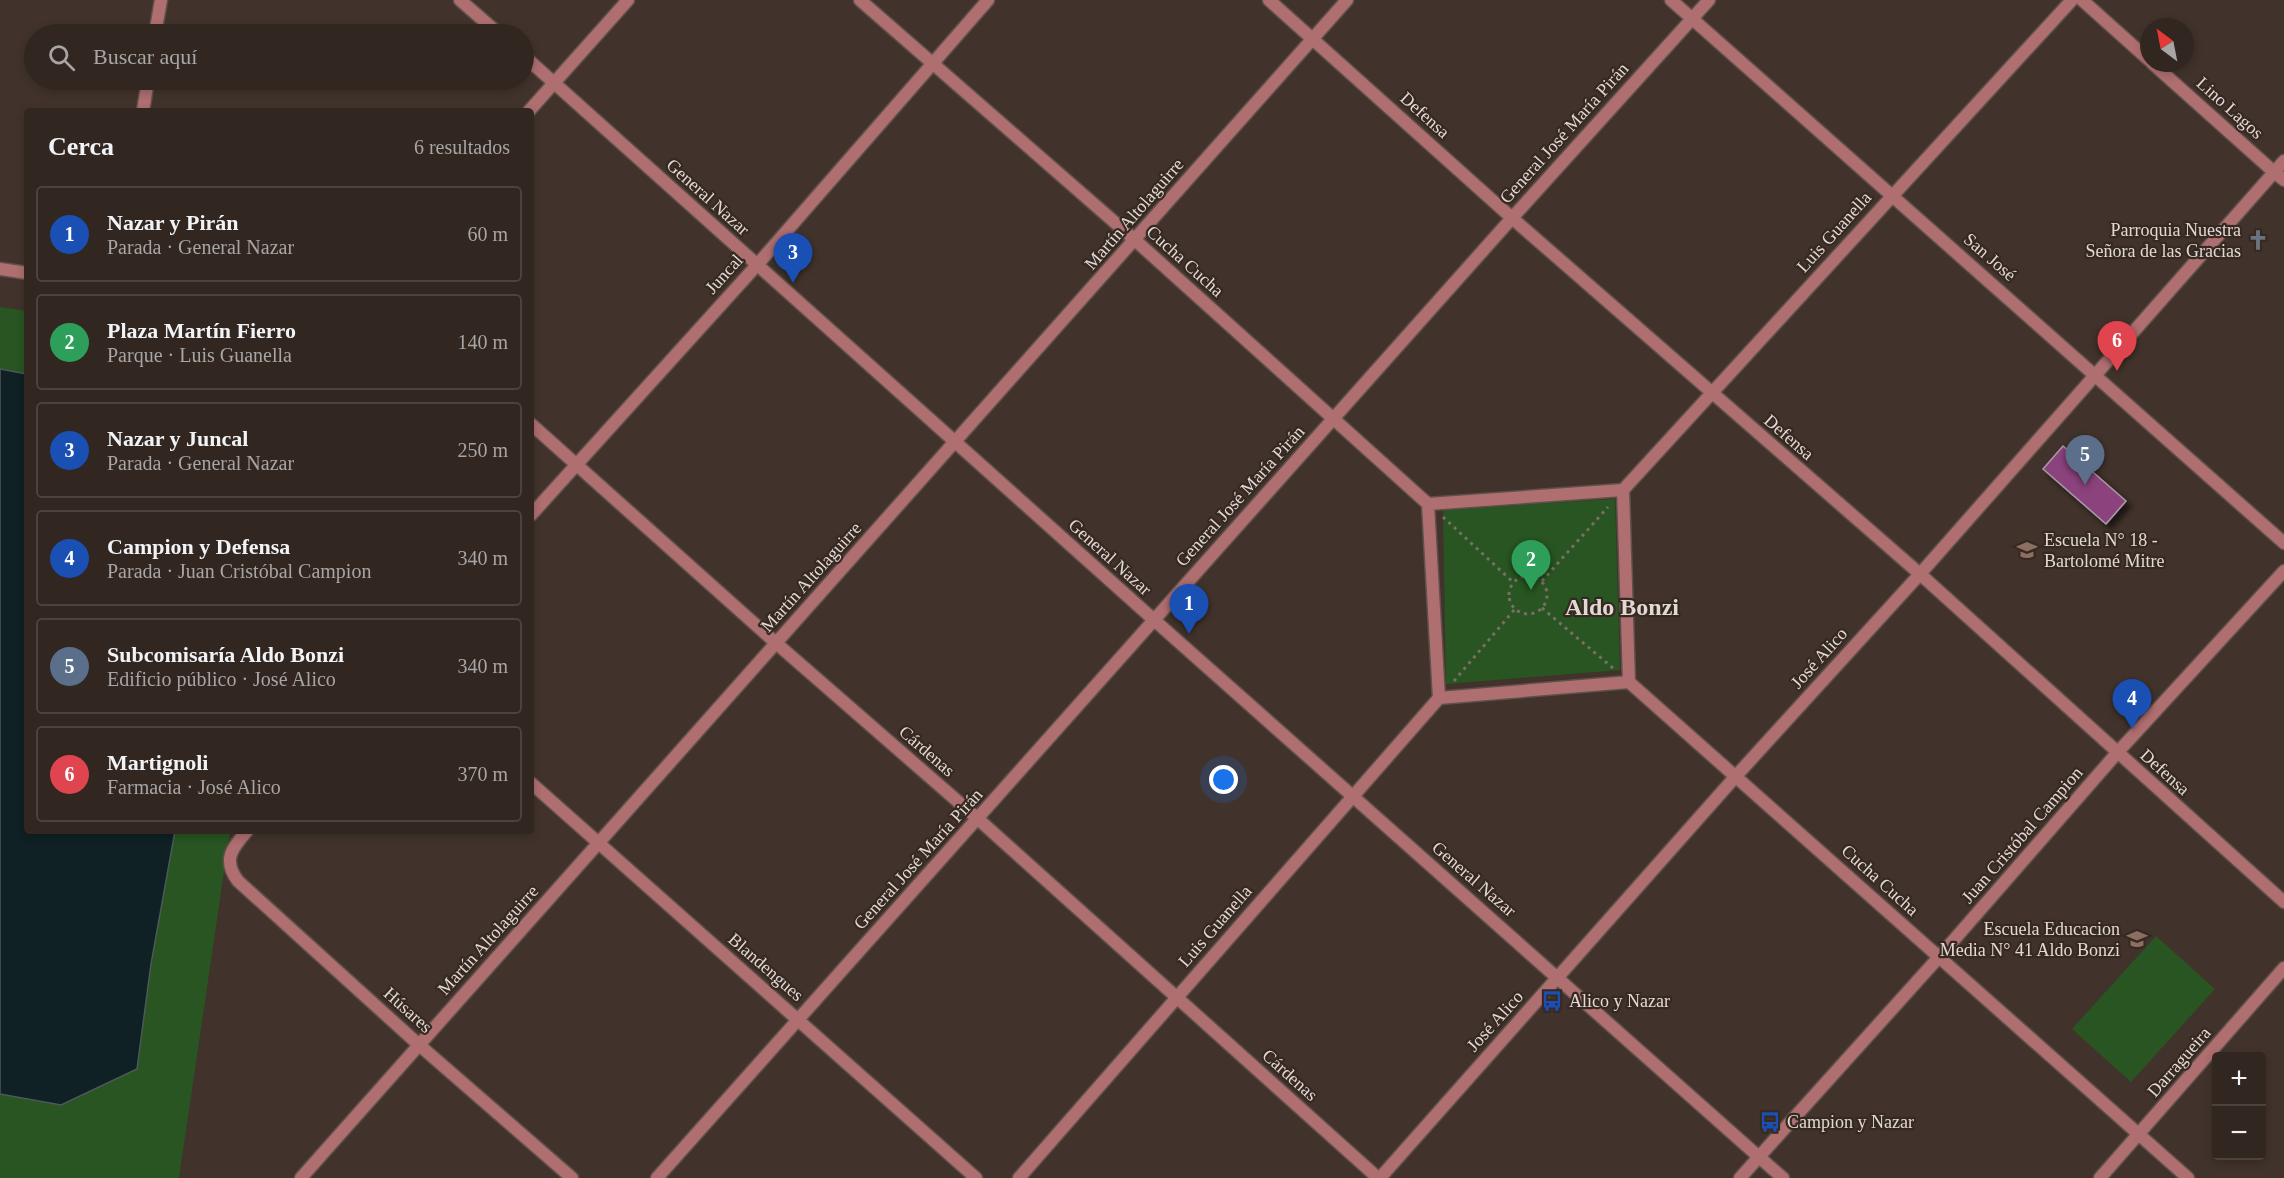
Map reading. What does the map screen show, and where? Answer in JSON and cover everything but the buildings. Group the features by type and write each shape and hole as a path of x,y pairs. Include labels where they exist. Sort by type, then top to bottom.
{"street":[{"path":"157,24 161,0"},
{"path":"460,0 488,24"},
{"path":"532,108 628,0"},
{"name":"Cucha Cucha","path":"860,0 1135,240 1428,504"},
{"name":"Juncal","path":"534,512 757,265 988,0"},
{"name":"Defensa","path":"1269,0 1512,218 1920,574 2284,902"},
{"name":"Martín Altolaguirre","path":"301,1178 1347,0"},
{"name":"San José","path":"1671,0 2284,543"},
{"name":"General José María Pirán","path":"657,1178 978,819 1153,619 1709,0"},
{"name":"Luis Guanella","path":"1623,490 2072,0"},
{"name":"Lino Lagos","path":"2082,0 2140,52"},
{"name":"General Nazar","path":"534,65 955,443 1783,1178"},
{"name":"Lino Lagos","path":"2162,72 2279,176"},
{"path":"143,108 146,90"},
{"name":"José Alico","path":"1379,1178 2096,375 2279,176 2284,161"},
{"path":"0,268 24,272"},
{"name":"Cárdenas","path":"534,427 776,643 978,819 1379,1178"},
{"path":"1623,490 1629,682 1439,698 1428,504 1623,490"},
{"name":"Juan Cristóbal Campion","path":"1740,1178 1939,957 2117,753 2284,571"},
{"name":"Cucha Cucha","path":"1629,682 2188,1178"},
{"name":"Luis Guanella","path":"1019,1178 1439,698"},
{"name":"Blandengues","path":"534,786 976,1178"},
{"name":"Húsares","path":"244,834 231,850 232,873 238,881 418,1044 572,1178"},
{"name":"Darragueira","path":"2100,1178 2284,968"}],"path":[{"path":"1542,581 1623,490"},
{"path":"1428,504 1513,582"},
{"path":"1528,575 1542,581 1547,592 1545,604 1538,612 1528,614 1515,609 1508,596 1513,582 1528,575"},
{"path":"1542,608 1629,682"},
{"path":"1439,698 1515,609"}],"green space":[{"path":"0,307 24,311 24,834 230,834 179,1178 0,1178"},
{"path":"1615,499 1620,670 1446,684 1443,510"},
{"path":"2156,936 2215,989 2131,1082 2072,1029"}],"shaded area":[{"path":"0,369 24,373 24,834 174,834 151,964 137,1069 61,1105 0,1094"}],"place":[{"name":"Parroquia Nuestra Señora de las Gracias","path":"2258,240"},
{"name":"Nazar y Juncal","path":"793,283"},
{"name":"Martignoli","path":"2117,371"},
{"name":"Subcomisaría Aldo Bonzi","path":"2085,485"},
{"name":"Escuela N° 18 - Bartolomé Mitre","path":"2027,550"},
{"name":"Plaza Martín Fierro","path":"1531,590"},
{"name":"Nazar y Pirán","path":"1189,634"},
{"name":"Campion y Defensa","path":"2132,729"},
{"name":"Escuela Educacion Media N° 41 Aldo Bonzi","path":"2137,939"},
{"name":"Alico y Nazar","path":"1552,1001"},
{"name":"Campion y Nazar","path":"1770,1122"}],"district":[{"name":"Aldo Bonzi","path":"1622,607"}]}
